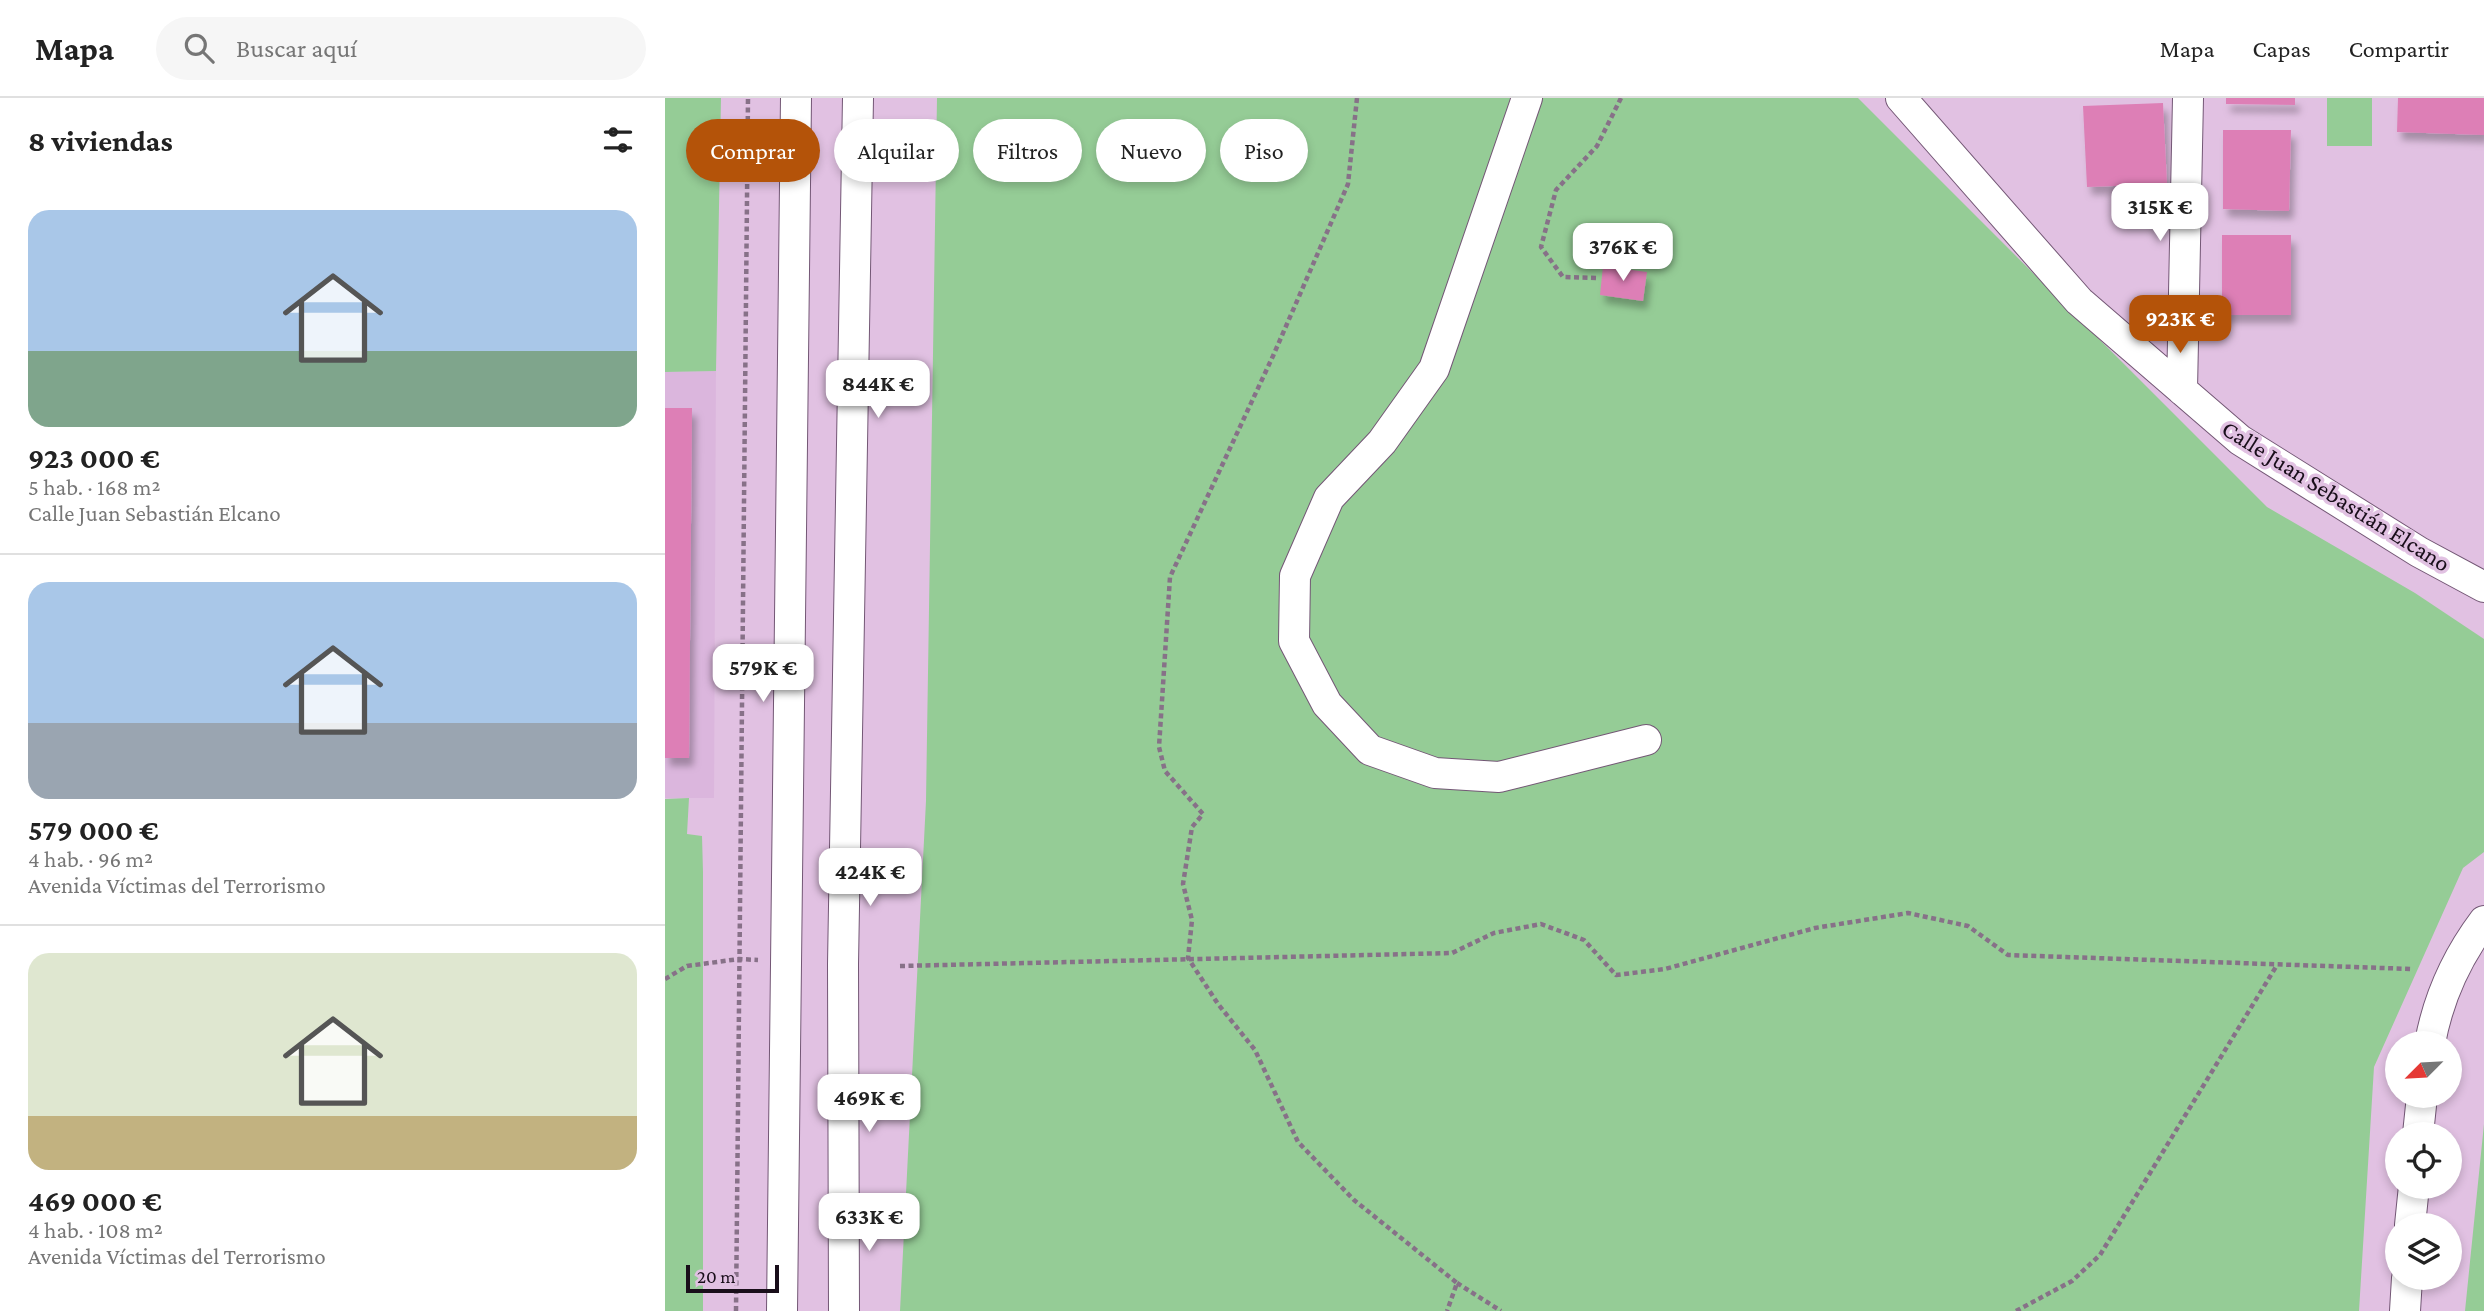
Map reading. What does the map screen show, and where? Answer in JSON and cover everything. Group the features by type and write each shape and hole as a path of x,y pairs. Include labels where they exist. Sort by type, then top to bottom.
{"street":[{"path":"782,1311 796,98"},
{"path":"844,1311 843,964 858,98"},
{"path":"1527,98 1434,369 1382,442 1329,498 1295,576 1294,640 1327,704 1370,750 1435,773 1499,777 1646,740"},
{"name":"Calle Juan Sebastián Elcano","path":"1901,98 2079,301 2240,440 2419,552 2484,587"},
{"path":"2182,390 2188,98"},
{"path":"2432,1031 2454,968 2484,921"},
{"path":"2405,1311 2406,1290"}],"path":[{"path":"736,1311 748,98"},
{"path":"1357,98 1348,184 1273,356 1170,577 1159,747 1165,771 1203,814 1192,827 1183,884 1192,920 1188,958 1218,1004 1255,1051 1298,1142 1354,1200 1457,1283 1501,1311"},
{"path":"1596,278 1563,276 1541,247 1556,190 1597,146 1621,98"},
{"path":"900,966 1451,953 1493,933 1541,924 1584,940 1616,975 1665,969 1815,928 1908,913 1968,926 2008,956 2412,969"},
{"path":"665,979 687,966 739,959"},
{"path":"2016,1311 2072,1281 2100,1255 2277,964"},
{"path":"1447,1311 1457,1283"}],"shaded area":[{"path":"716,371 714,798 665,798 665,372"}],"green space":[{"path":"665,98 721,98 721,119 686,119 686,182 719,182 716,371 665,372"},
{"path":"937,98 1858,98 2267,507 2415,593 2484,639 2484,852 2463,868 2390,1031 2385,1031 2385,1042 2374,1067 2359,1311 900,1311 926,801 936,182 959,182 959,119 937,119"},
{"path":"2327,98 2372,98 2372,146 2327,146"},
{"path":"689,798 687,834 702,836 703,872 703,1311 665,1311 665,799"},
{"path":"2484,1124 2484,1311 2465,1311"}],"building":[{"path":"2226,98 2295,98 2295,105 2226,104"},
{"path":"2398,98 2484,98 2484,135 2397,132"},
{"path":"2163,103 2167,184 2087,187 2083,106"},
{"path":"2223,130 2291,130 2289,211 2223,209"},
{"path":"2222,235 2291,235 2291,315 2222,315"},
{"path":"1603,266 1647,272 1643,301 1600,295"},
{"path":"665,408 692,408 689,758 665,758"}]}
